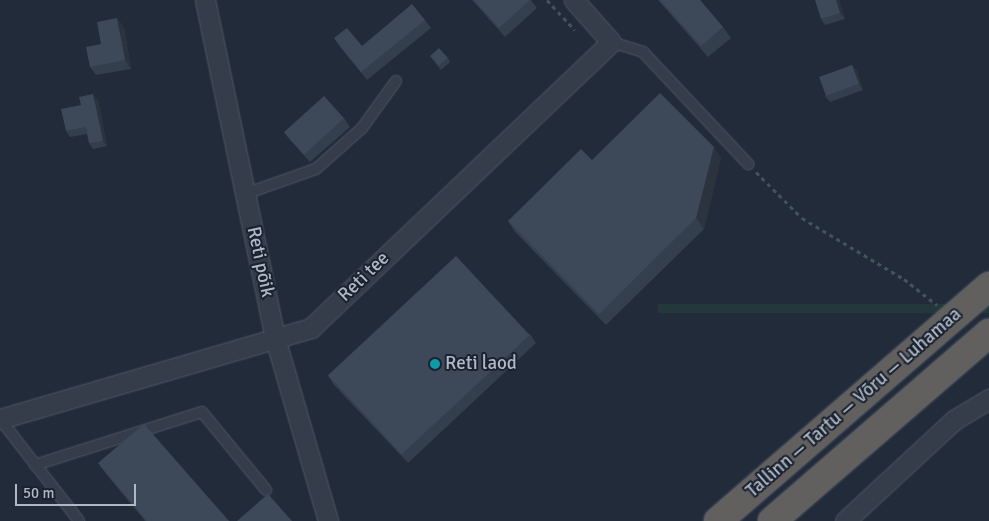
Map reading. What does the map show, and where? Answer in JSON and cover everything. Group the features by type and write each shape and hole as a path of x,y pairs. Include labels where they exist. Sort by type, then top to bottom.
{"highway":[{"name":"Tallinn — Tartu — Võru — Luhamaa","path":"718,521 989,286"},
{"name":"Tallinn — Tartu — Võru — Luhamaa","path":"772,521 989,333"},
{"path":"794,521 813,504 838,463"}],"street":[{"name":"Reti põik","path":"205,0 276,338 328,521"},
{"path":"574,0 611,42"},
{"name":"Reti tee","path":"0,419 311,328 611,42"},
{"path":"845,521 954,420 989,399"}],"lane":[{"path":"611,42 643,52 748,164"},
{"path":"245,194 316,169 362,128 396,81"},
{"path":"35,464 202,412 266,490"},
{"path":"0,419 78,521"}],"path":[{"path":"547,0 598,55"},
{"path":"748,164 802,218 904,279 951,319"}],"green space":[{"path":"658,304 989,304 989,313 658,313"}],"building":[{"path":"474,0 530,0 499,28"},
{"path":"660,0 700,0 723,27 701,46"},
{"path":"815,0 836,0 840,13 821,19"},
{"path":"412,4 425,20 361,72 334,38 347,28 362,46"},
{"path":"117,18 125,60 90,67 86,47 101,44 97,22"},
{"path":"439,48 448,58 439,66 430,56"},
{"path":"852,65 859,84 826,96 819,77"},
{"path":"660,93 714,147 696,218 599,314 508,221 581,149 592,160"},
{"path":"93,94 103,141 89,143 86,127 66,131 61,109 81,105 79,97"},
{"path":"324,96 344,118 304,154 284,132"},
{"name":"Reti laod","path":"456,256 530,335 402,454 328,375"},
{"path":"144,424 229,521 147,521 98,463"},
{"path":"268,494 292,521 237,521"}],"place":[{"name":"Reti laod","path":"435,364"}]}
